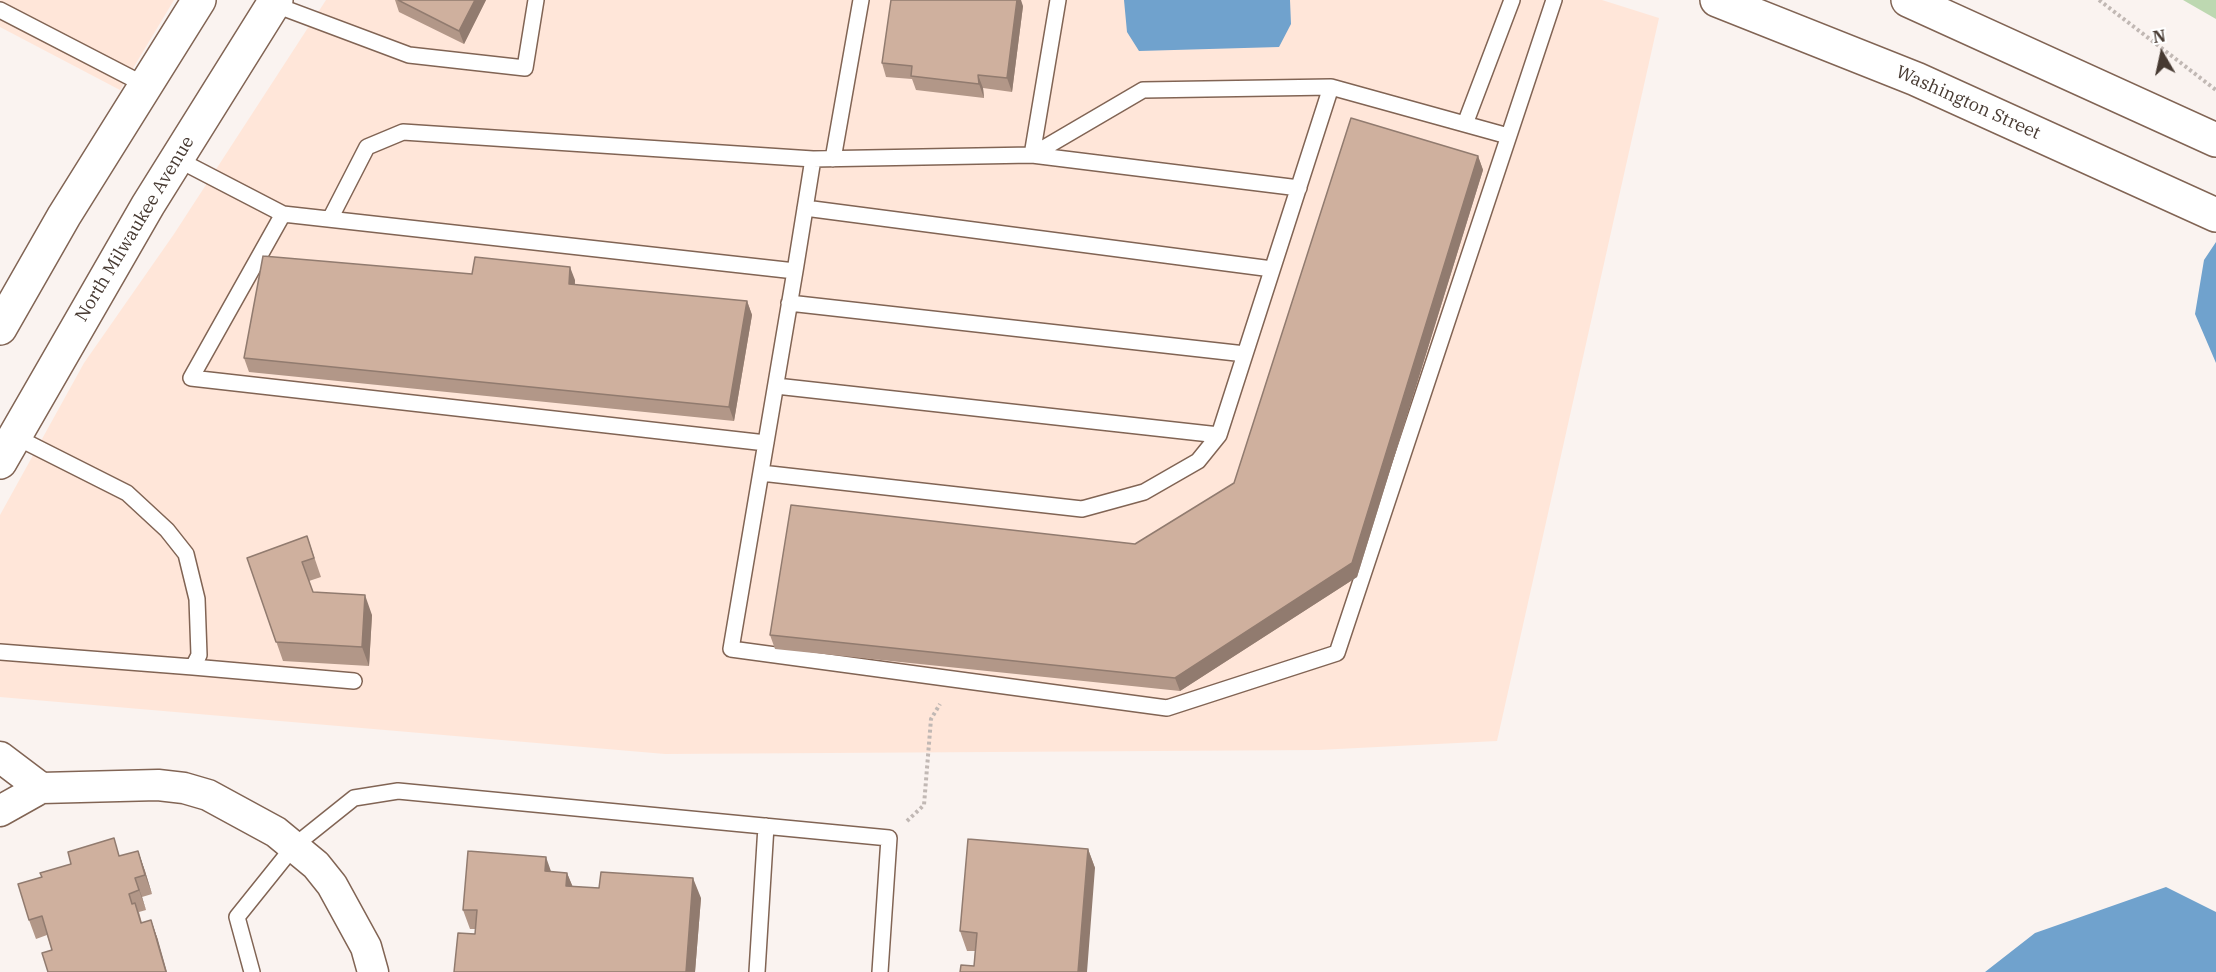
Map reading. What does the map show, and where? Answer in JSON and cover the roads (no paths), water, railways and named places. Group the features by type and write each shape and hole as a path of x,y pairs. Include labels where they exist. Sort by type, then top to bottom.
{"main road":[{"path":"0,328 64,216 199,0"},
{"name":"Washington Street","path":"1717,0 1916,79 2216,215"},
{"path":"1908,0 2209,138"},
{"name":"North Milwaukee Avenue","path":"7,449 177,159 274,2"}],"street":[{"path":"0,757 41,788"},
{"path":"0,811 41,788 158,785 184,788 208,795 276,832 316,866 332,885 366,947 373,972"}],"lane":[{"path":"274,2 409,55 525,68 536,0"},
{"path":"833,159 861,0"},
{"path":"1032,155 1058,0"},
{"path":"1466,124 1512,0"},
{"path":"813,159 731,649 1167,708 1337,653 1554,0"},
{"path":"0,10 145,85"},
{"path":"1032,155 1143,90 1331,87 1508,136"},
{"path":"761,473 1082,509 1144,492 1198,461 1219,435 1331,87"},
{"path":"330,219 367,147 402,132 813,159 1032,155 1299,188"},
{"path":"177,159 283,214 795,271"},
{"path":"805,208 1272,269"},
{"path":"283,214 191,378 766,443"},
{"path":"789,303 1245,354"},
{"path":"776,386 1219,435"},
{"path":"7,449 127,493 167,530 186,554 197,598 200,655 193,667"},
{"path":"0,652 354,681"},
{"path":"252,972 237,917 294,846 354,798 398,791 889,838 880,972"},
{"path":"757,972 766,826"}],"water":[{"path":"1124,0 1290,0 1291,24 1279,47 1139,51 1127,32"},
{"path":"2216,242 2216,363 2195,314 2204,260"},
{"path":"2166,887 2216,912 2216,972 1985,972 2035,933"}]}
